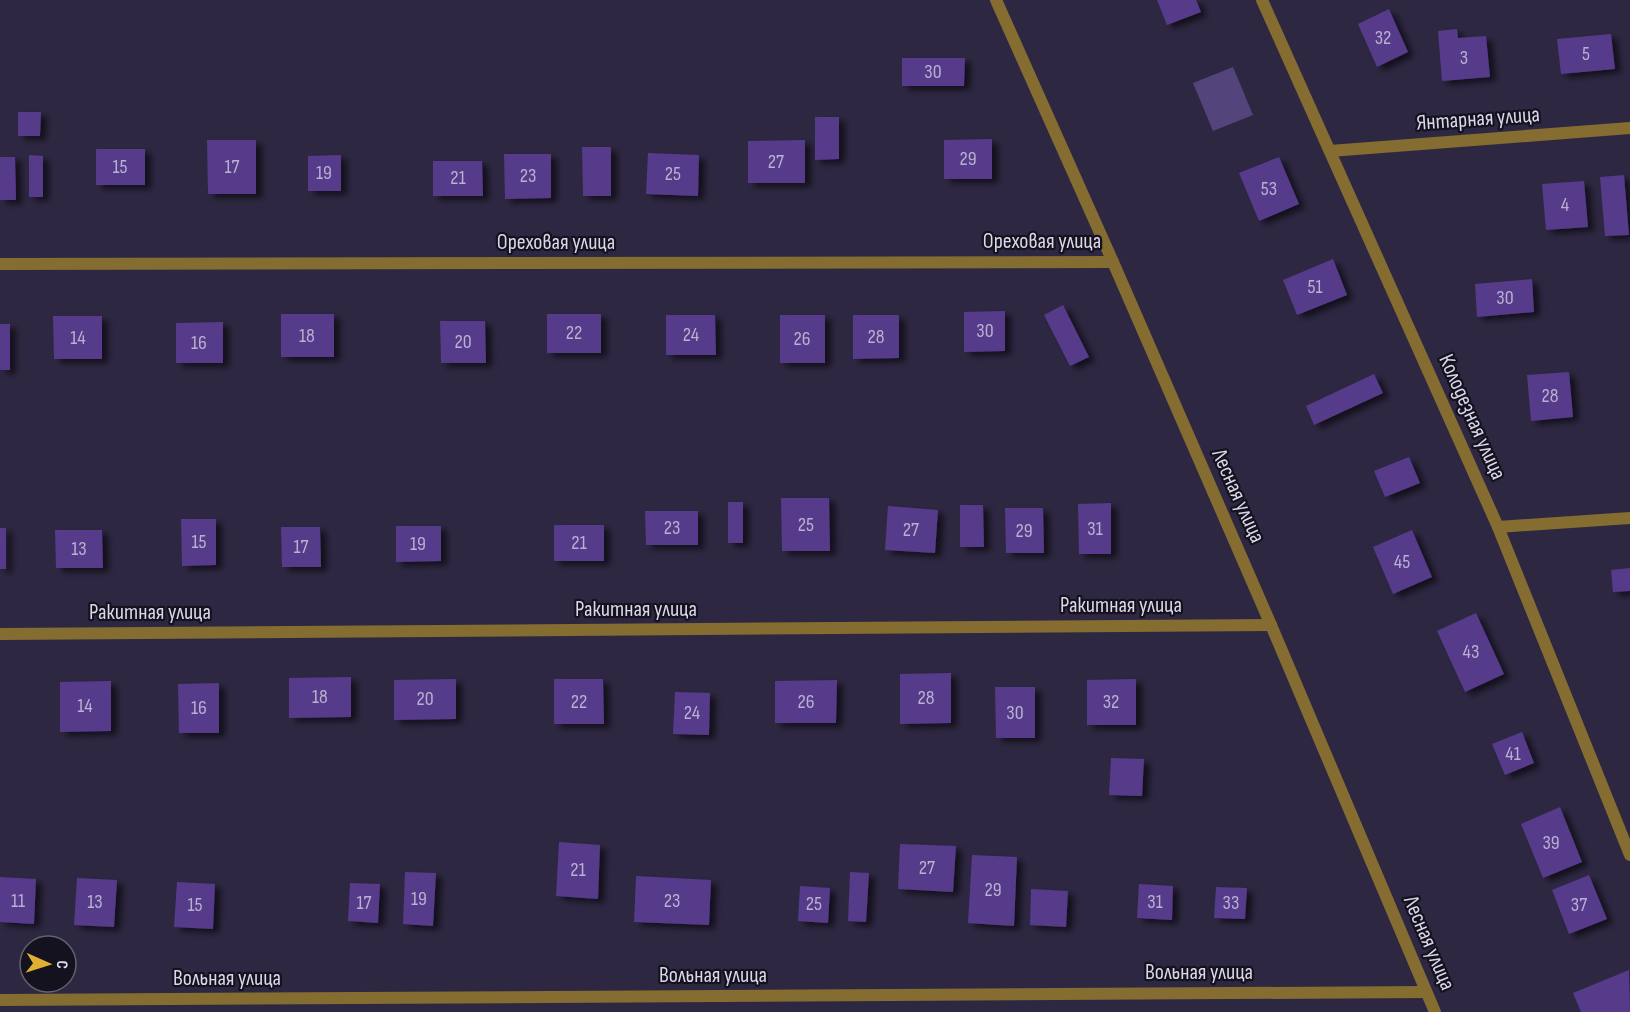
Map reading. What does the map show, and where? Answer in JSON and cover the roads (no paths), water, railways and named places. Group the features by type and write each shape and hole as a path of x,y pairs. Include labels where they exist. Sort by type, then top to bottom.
{"street":[{"name":"Лесная улица","path":"996,0 1271,625 1436,1012"},
{"name":"Колодезная улица","path":"1262,0 1498,527 1630,855"},
{"name":"Янтарная улица","path":"1330,152 1630,128"},
{"name":"Ореховая улица","path":"0,264 1113,262"},
{"path":"1498,527 1630,518"},
{"name":"Ракитная улица","path":"0,634 1271,625"},
{"name":"Вольная улица","path":"0,1000 1426,992"}]}
